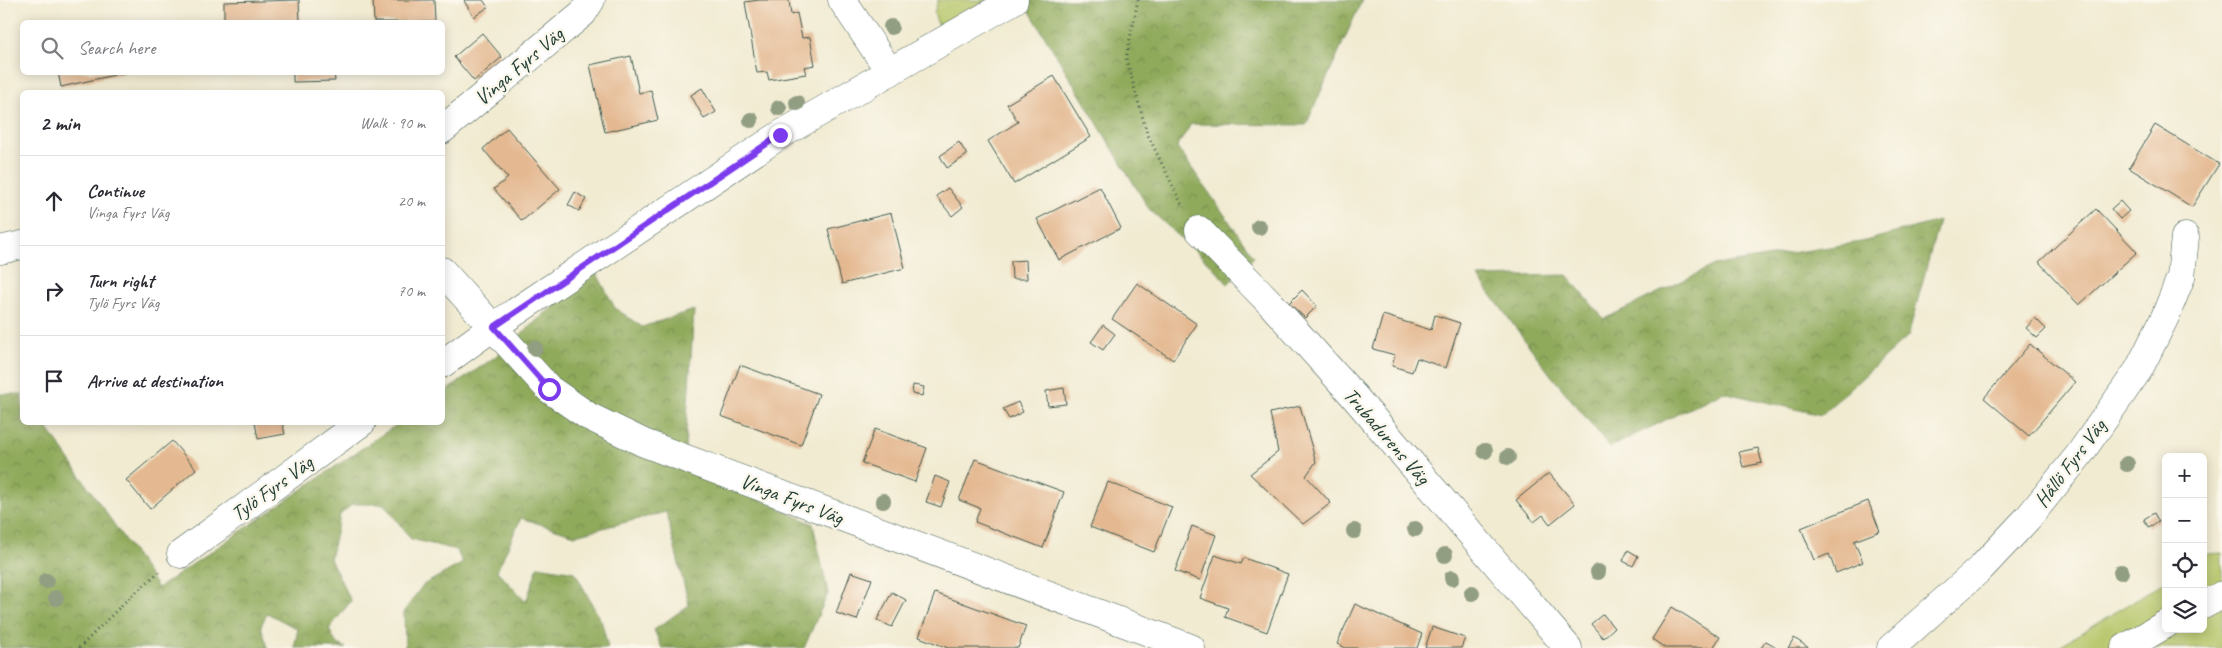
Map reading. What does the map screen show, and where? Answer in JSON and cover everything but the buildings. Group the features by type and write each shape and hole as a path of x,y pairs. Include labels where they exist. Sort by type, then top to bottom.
{"street":[{"name":"Vinga Fyrs Väg","path":"445,128 583,13 591,0"},
{"path":"842,0 890,72"},
{"path":"445,362 780,135 1014,0"},
{"name":"Trubadurens Väg","path":"1199,230 1272,305 1353,395 1568,648"},
{"name":"Hållö Fyrs Väg","path":"1891,648 1981,568 2028,518 2078,456 2139,368 2165,317 2181,277 2185,237"},
{"path":"0,250 20,246"},
{"name":"Vinga Fyrs Väg","path":"445,274 549,389 588,416 644,443 1191,648"},
{"name":"Tylö Fyrs Väg","path":"181,554 358,425"},
{"path":"2207,603 2222,595"},
{"path":"2125,648 2162,626"}],"path":[{"path":"1138,0 1126,58 1147,132 1179,201 1199,230"},
{"path":"79,648 126,600 181,554"}],"green space":[{"path":"938,0 987,0 939,28 934,13"},
{"path":"1023,0 1362,0 1306,125 1191,124 1177,147 1254,257 1228,284 1212,266 1149,209"},
{"path":"1939,221 1908,336 1821,415 1723,392 1610,447 1550,374 1478,277 1567,275 1604,319 1715,265 1861,242"},
{"path":"595,270 615,308 642,327 694,310 684,464 813,524 828,593 804,648 662,648 654,630 689,605 666,512 575,535 521,518 497,571 526,602 538,566 575,572 602,623 608,648 405,648 404,611 423,585 463,563 456,550 411,539 384,504 352,504 340,515 330,559 351,601 329,629 336,643 346,648 294,648 298,629 267,613 261,626 268,648 0,648 0,394 20,394 20,425 45,425 158,588 396,425 445,425 445,392 495,357"},
{"path":"2222,553 2222,648 2056,648 2162,583 2162,633 2207,633 2207,555"}],"route":[{"path":"549,389 494,327 780,135"}]}
